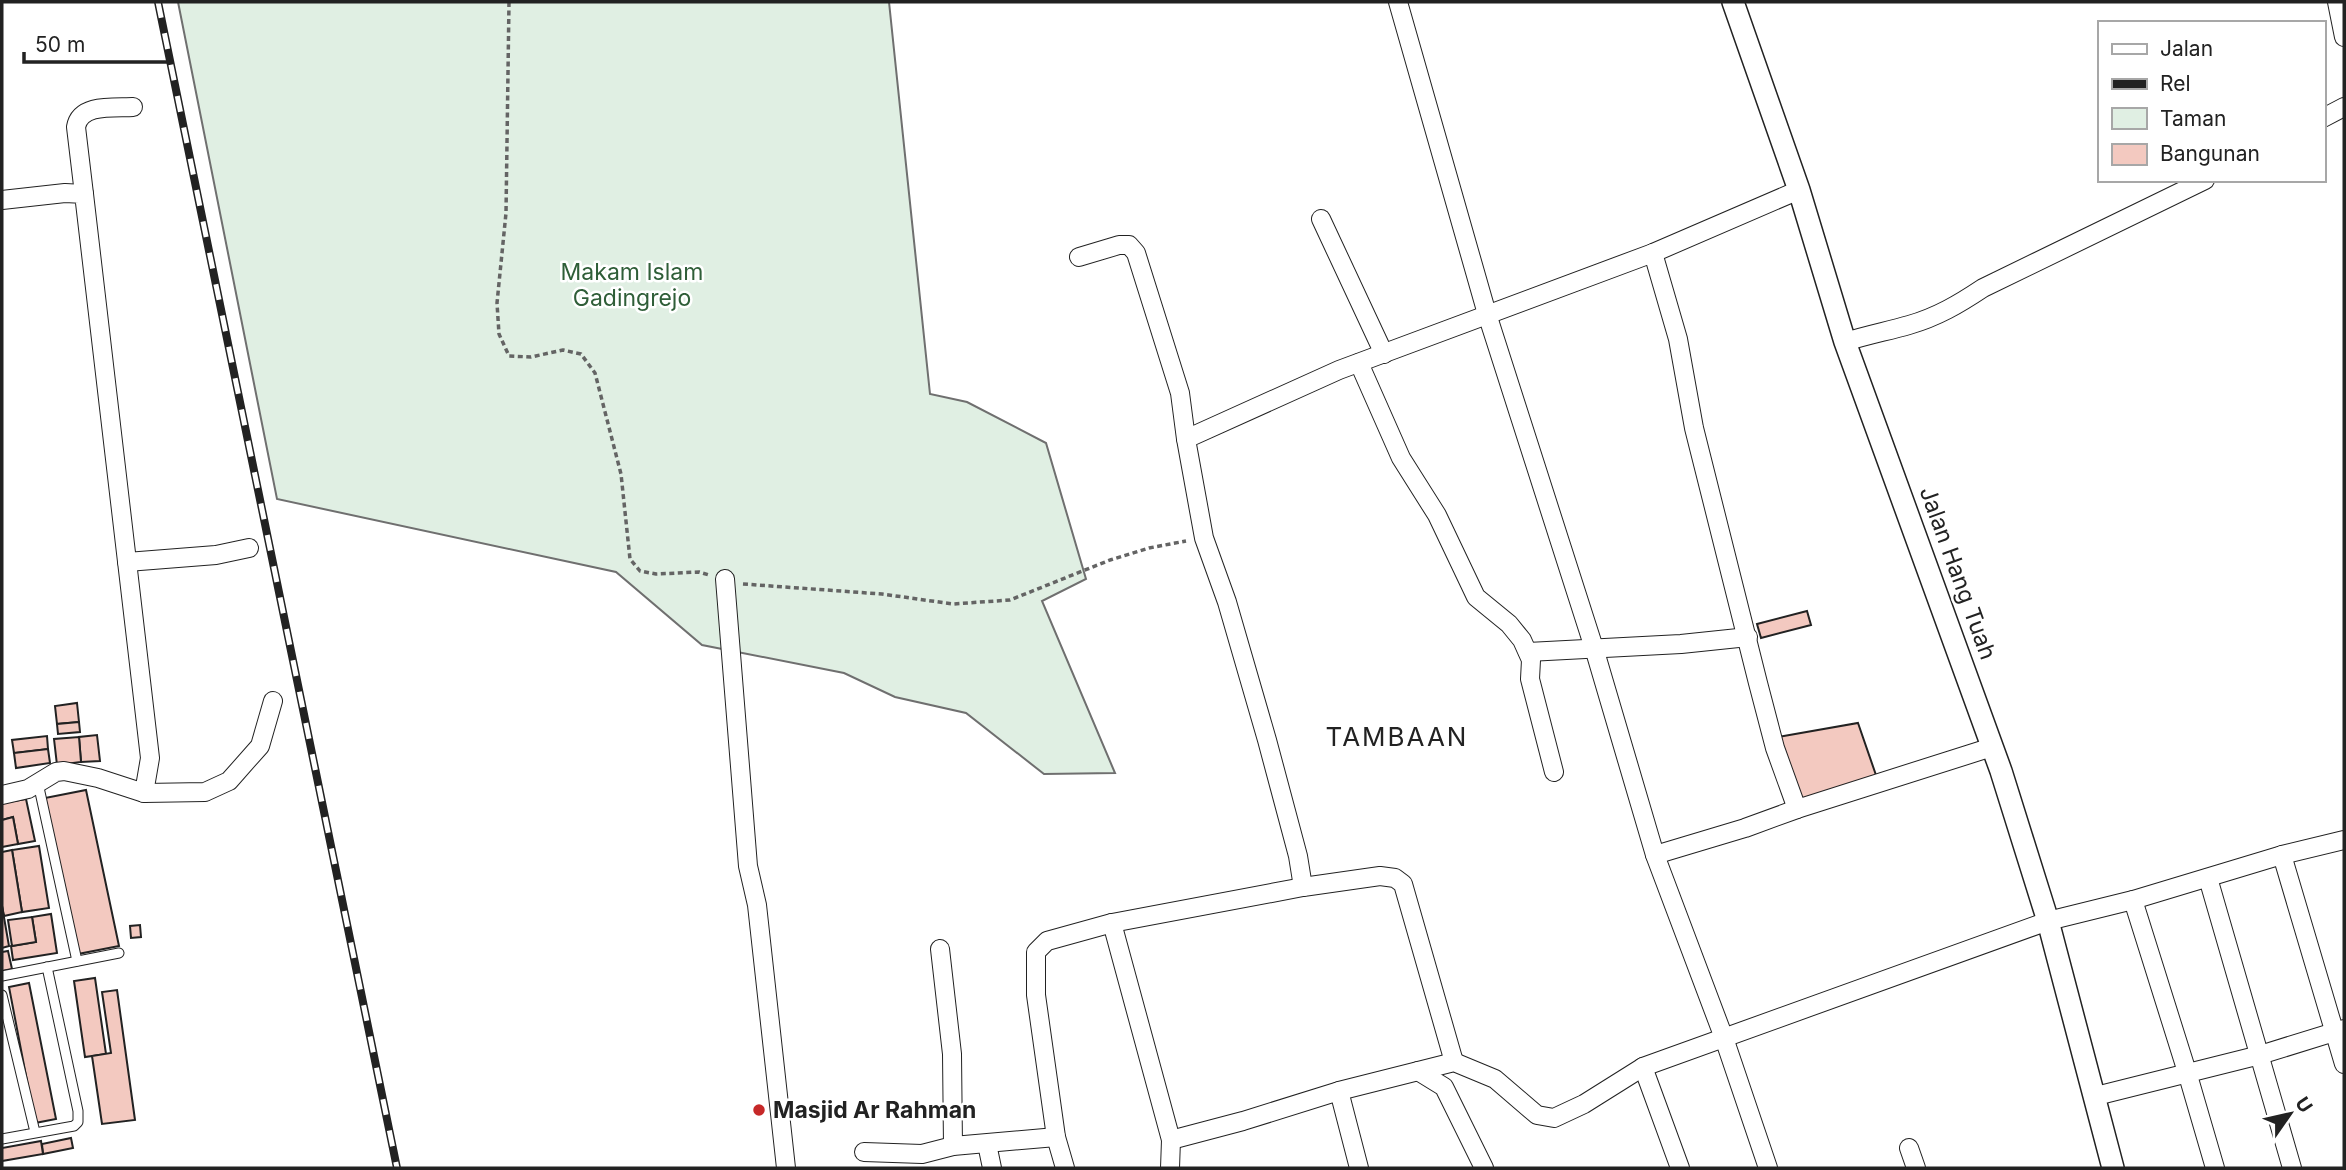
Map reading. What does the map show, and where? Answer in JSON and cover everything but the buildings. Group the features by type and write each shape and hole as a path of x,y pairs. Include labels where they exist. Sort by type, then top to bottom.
{"street":[{"path":"1398,2 1487,314 1594,648 1655,855 1724,1038 1768,1168"},
{"name":"Jalan Hang Tuah","path":"1733,2 1799,190 1845,342 1992,747 2048,921 2113,1168"},
{"path":"2337,2 2344,37"},
{"path":"133,107 90,110 79,118 76,127 150,758 144,793"},
{"path":"2325,117 2344,107"},
{"path":"1845,342 1907,326 1941,313 1983,288 2201,182"},
{"path":"1186,439 1339,370 1653,253 1799,190"},
{"path":"2,200 65,193 84,194"},
{"path":"1321,219 1384,354"},
{"path":"1079,257 1119,244 1129,245 1136,253 1180,393 1204,538 1227,602 1267,740 1298,856 1303,887"},
{"path":"1653,253 1678,340 1694,428 1775,748 1797,809"},
{"path":"1359,363 1401,458 1437,515 1476,597 1509,624 1528,652 1532,666 1530,679 1554,772"},
{"path":"127,562 216,555 249,548"},
{"path":"725,579 748,866 757,905 786,1168"},
{"path":"1528,652 1681,644 1748,637"},
{"path":"2,795 28,789 56,772 64,771 98,778 144,793 205,792 229,780 260,746 273,701"},
{"path":"1655,855 1992,747"},
{"path":"1171,1140 1339,1091 1454,1062 1495,1079 1537,1115 1554,1118 1584,1104 1643,1067 2048,921 2133,900 2282,855 2344,840"},
{"path":"2282,855 2340,1031 2344,1064"},
{"path":"1065,1168 1056,1137 1036,995 1036,952 1047,941 1112,923 1303,887 1380,876 1395,878 1404,884 1454,1062"},
{"path":"2207,878 2292,1168"},
{"path":"2133,900 2214,1168"},
{"path":"1112,923 1171,1140 1170,1168"},
{"path":"940,949 952,1054 953,1146"},
{"path":"2096,1096 2260,1055 2340,1031"},
{"path":"1643,1067 1680,1168"},
{"path":"1418,1071 1444,1087 1484,1168"},
{"path":"1339,1091 1359,1168"},
{"path":"864,1152 922,1154 953,1146 1056,1137"},
{"path":"987,1144 992,1168"},
{"path":"1909,1148 1916,1168"}],"lane":[{"path":"38,783 77,961"},
{"path":"2,976 119,953"},
{"path":"2,1139 74,1126 79,1117 47,967"},
{"path":"2,995 35,1132"}],"path":[{"path":"509,2 506,213 497,303 499,334 509,356 531,358 564,350 582,354 596,373 621,474 629,559 640,571 656,574 699,572 749,586 882,594 953,604 1010,600 1110,560 1149,548 1204,538"}],"green space":[{"name":"Makam Islam Gadingrejo","path":"178,2 889,2 930,394 967,402 1046,443 1086,579 1042,601 1115,773 1044,774 966,713 895,697 844,673 702,645 616,572 277,499"}],"railway":[{"path":"158,2 397,1168"}],"place":[{"name":"Masjid Ar Rahman","path":"759,1110"}],"district":[{"name":"TAMBAAN","path":"1397,737"}]}
